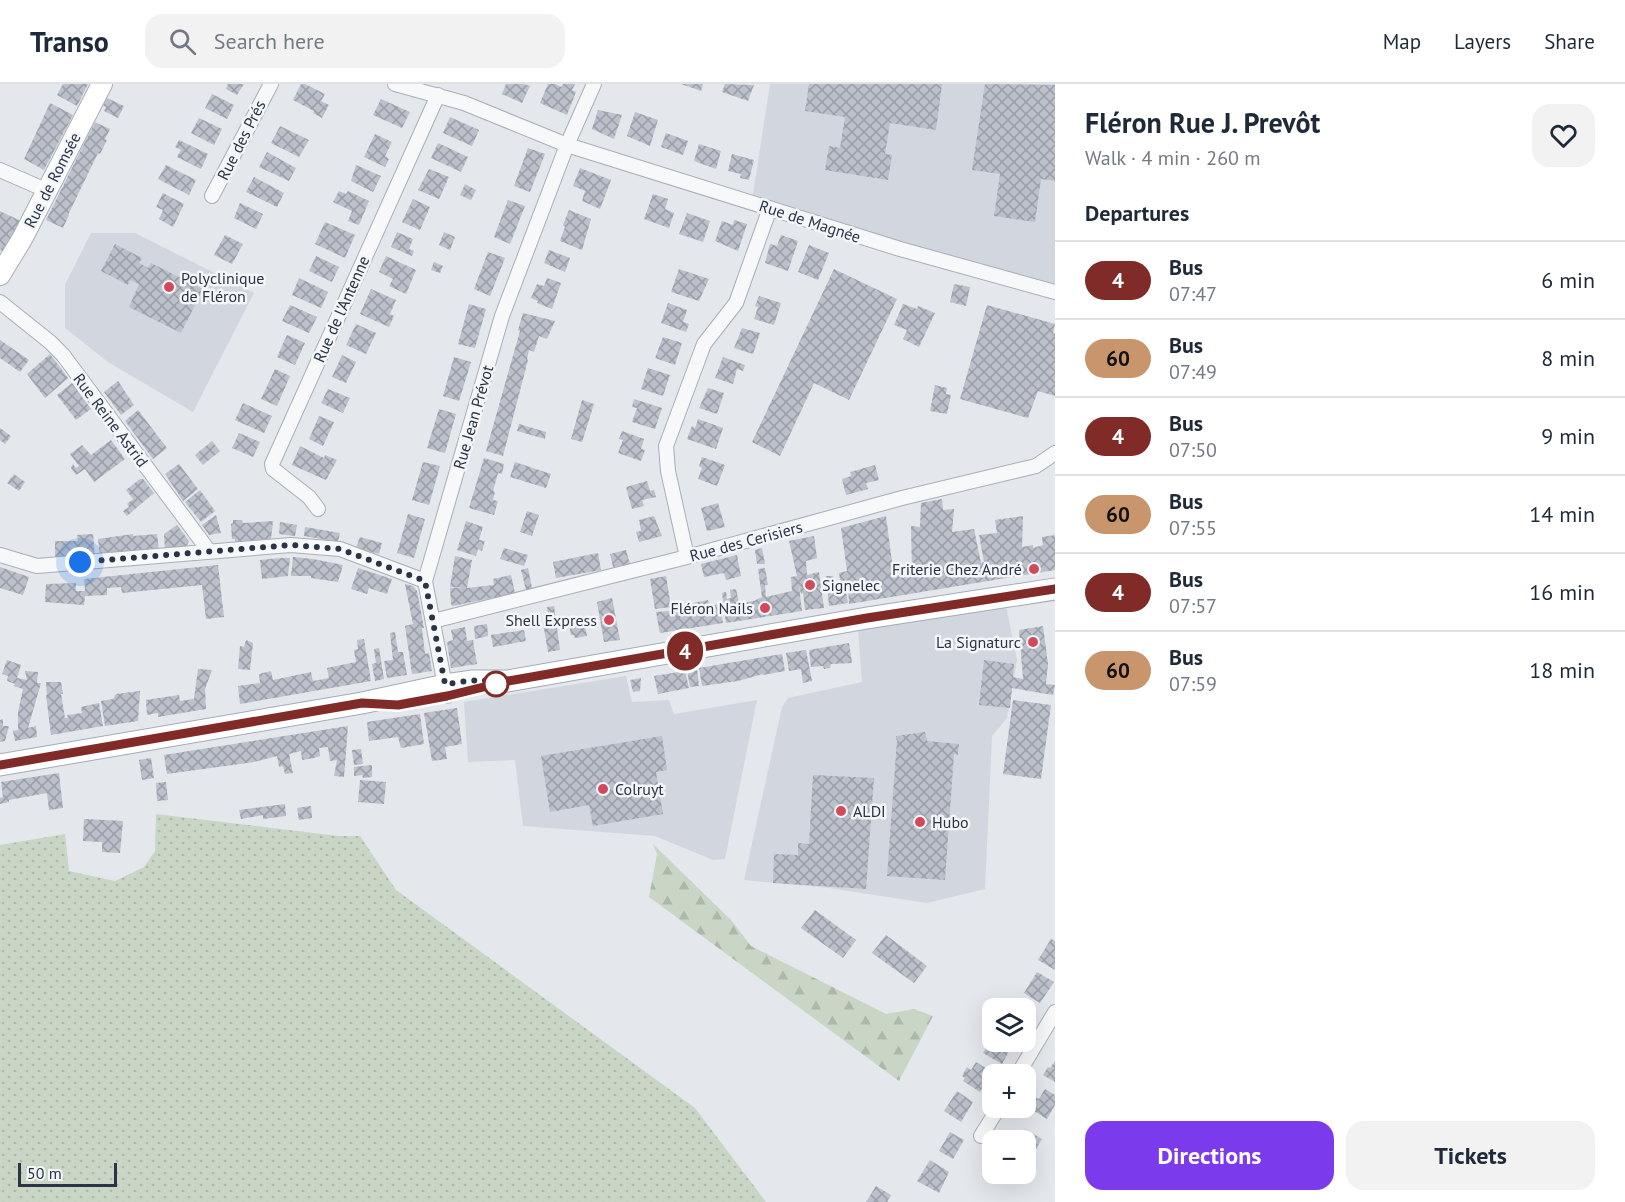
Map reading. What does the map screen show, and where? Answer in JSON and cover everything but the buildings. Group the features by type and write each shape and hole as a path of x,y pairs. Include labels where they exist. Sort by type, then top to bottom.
{"main road":[{"name":"Rue de Romsée","path":"0,275 48,191 102,84"},
{"path":"0,765 362,703 398,705 446,690 867,618 1052,590"}],"street":[{"name":"Rue des Prés","path":"212,196 271,84"},
{"name":"Rue de Magnée","path":"395,84 438,95 510,120 567,145 900,249 1055,292"},
{"name":"Rue Jean Prévot","path":"446,690 425,581 502,316 567,145 594,84"},
{"name":"Rue de l'Antenne","path":"318,509 309,497 273,469 272,464 438,95"},
{"path":"0,170 48,191"},
{"path":"687,557 668,471 666,446 704,344 736,303 770,208"},
{"name":"Rue Reine Astrid","path":"0,302 63,355 209,551"},
{"name":"Rue des Cerisiers","path":"433,621 687,557 902,498 1036,466 1055,453"},
{"path":"0,555 37,566 291,545 340,549 425,581"},
{"path":"1024,1064 1055,1012"},
{"path":"981,1136 992,1118"}],"shaded area":[{"path":"770,84 1055,84 1055,300 751,207"},
{"path":"91,233 135,233 254,293 193,412 108,362 65,328 65,285"},
{"path":"1006,606 1017,660 1007,718 992,736 985,889 927,903 829,888 744,880 782,707 788,698 862,682 858,630"},
{"path":"626,676 632,702 669,700 674,714 757,700 725,859 713,860 655,836 523,826 515,760 468,762 464,702"}],"green space":[{"path":"156,814 338,836 360,836 396,890 695,1108 766,1202 0,1202 0,845 65,834 69,871 115,881 144,867 155,851"},
{"path":"653,844 731,920 751,946 886,1014 914,1009 933,1016 899,1081 649,897 657,854"}],"bus line":[{"name":"4","path":"0,765 362,703 398,705 508,681 867,618 1055,589"}],"place":[{"name":"Polyclinique de Fléron","path":"169,287"},
{"name":"Friterie Chez André","path":"1034,569"},
{"name":"Signelec","path":"810,585"},
{"name":"Fléron Nails","path":"765,608"},
{"name":"Shell Express","path":"609,620"},
{"name":"La Signaturc","path":"1033,642"},
{"name":"Colruyt","path":"603,789"},
{"name":"ALDI","path":"841,811"},
{"name":"Hubo","path":"920,822"}],"route":[{"path":"80,562 291,545 340,549 425,581 445,684 473,681 491,681 496,684"}]}
